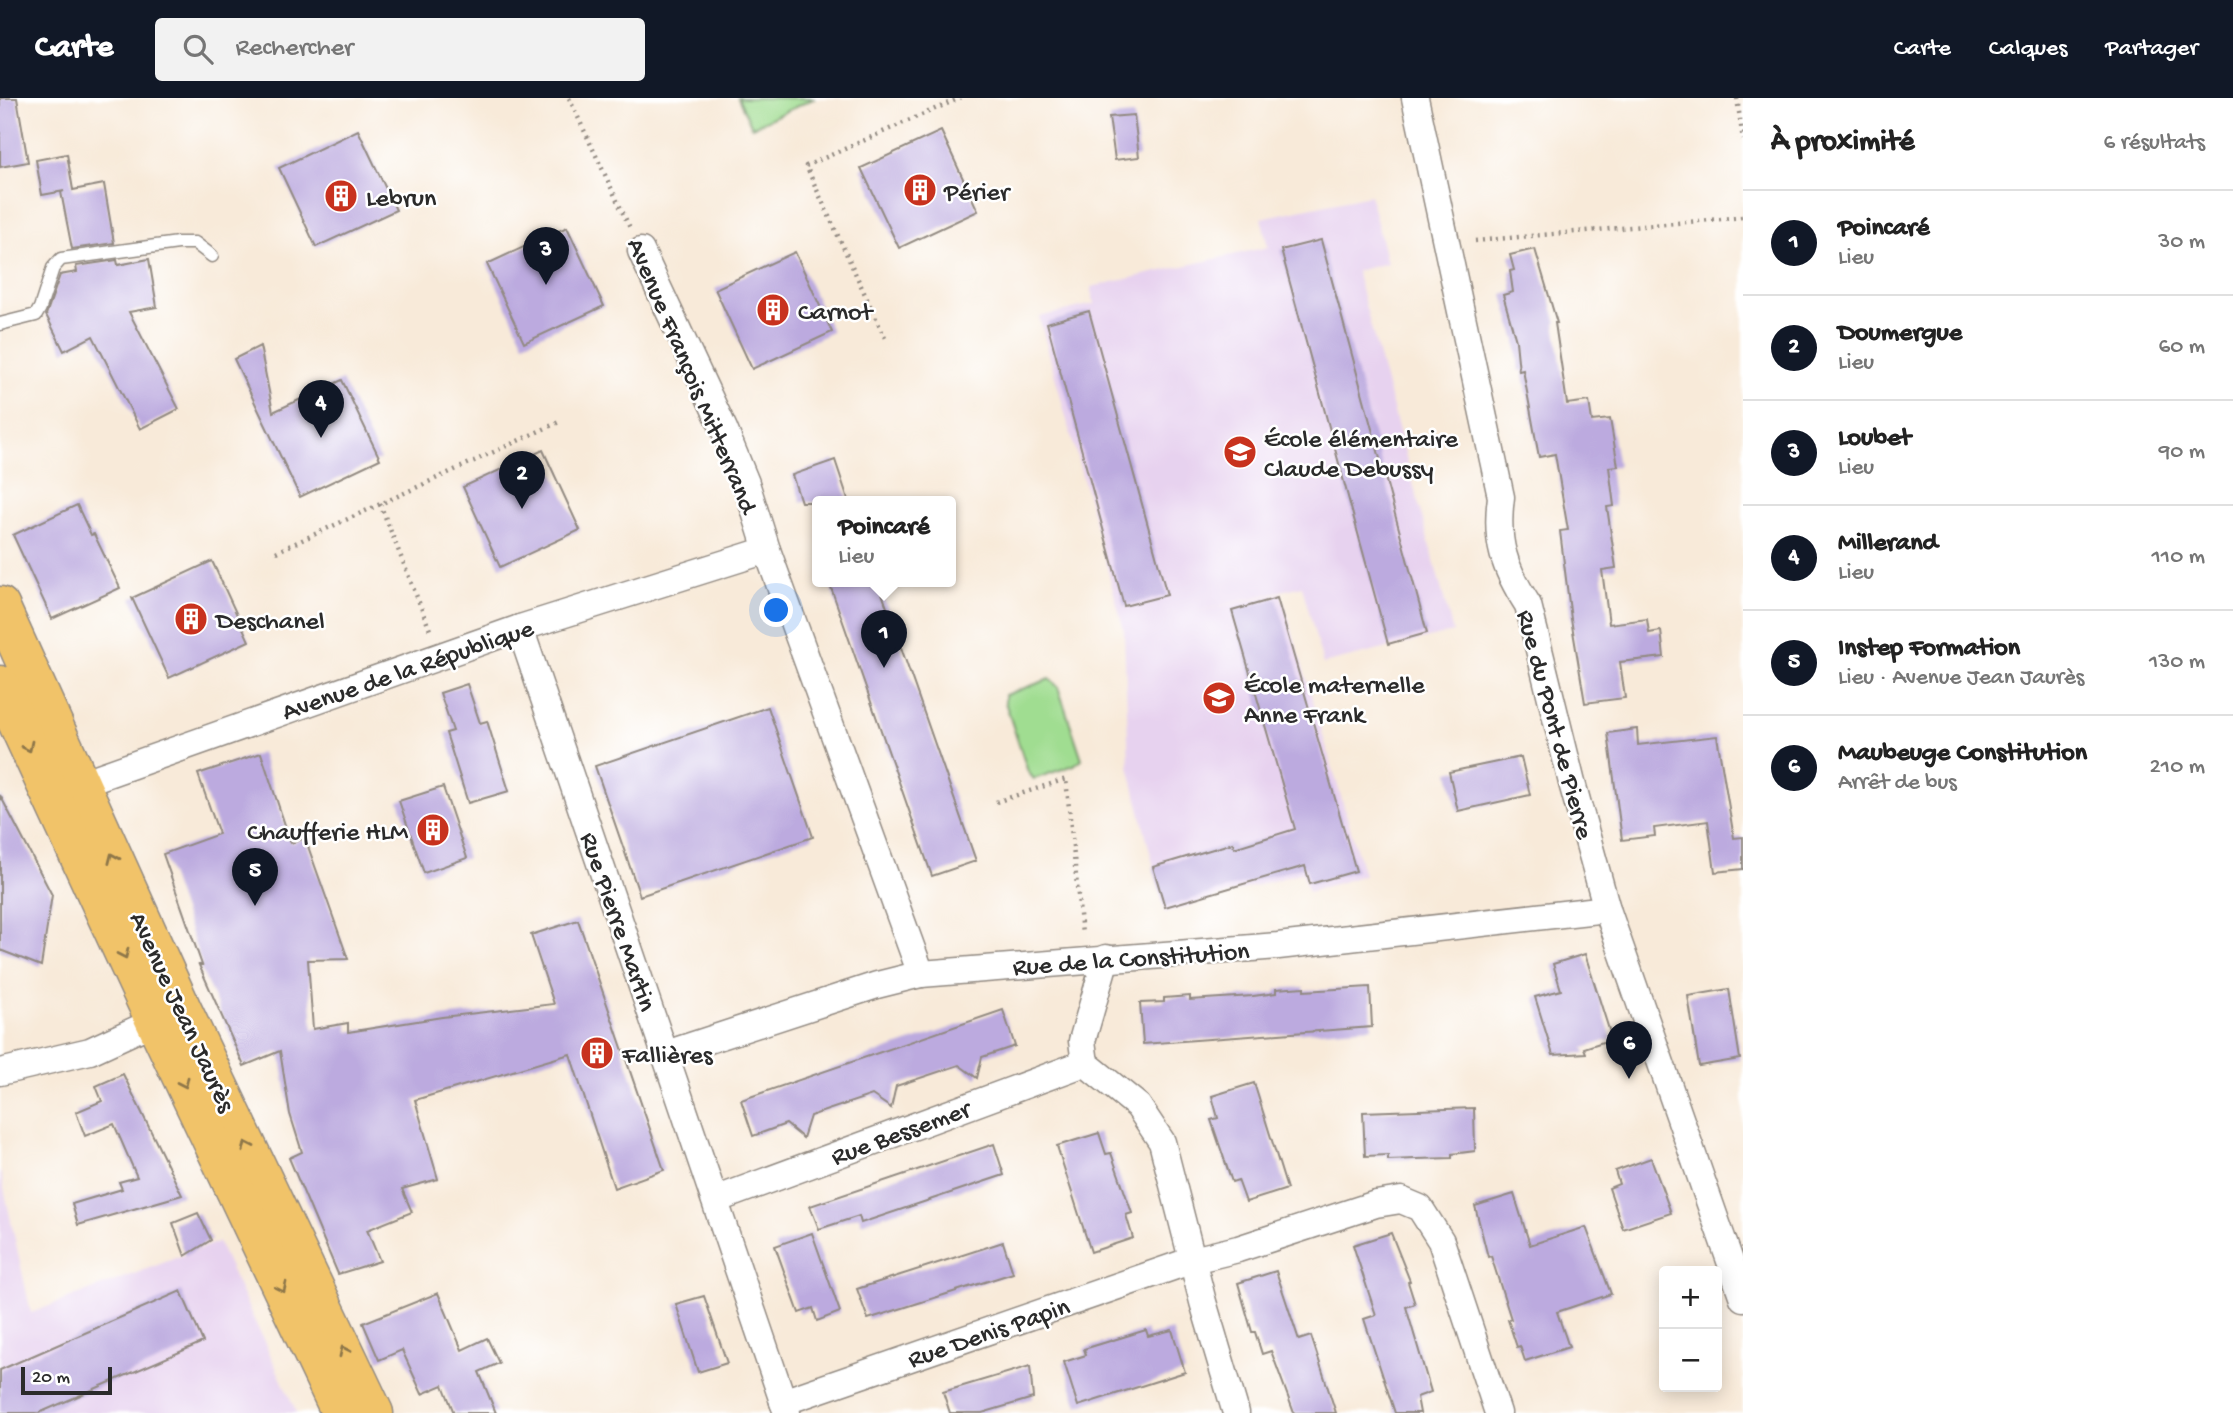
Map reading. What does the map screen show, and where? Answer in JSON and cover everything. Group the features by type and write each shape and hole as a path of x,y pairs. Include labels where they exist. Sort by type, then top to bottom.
{"main road":[{"name":"Avenue Jean Jaurès","path":"0,606 65,789 168,1015 341,1413"},
{"name":"Avenue Jean Jaurès","path":"0,685 65,789"},
{"name":"Avenue Jean Jaurès","path":"168,1015 374,1413"}],"street":[{"name":"Rue du Pont de Pierre","path":"1415,98 1502,497 1498,523 1502,555 1514,583 1528,605 1606,909 1743,1298"},
{"name":"Avenue François Mitterrand","path":"641,251 724,429 746,483 766,550 921,974"},
{"name":"Avenue de la République","path":"65,789 520,628 766,550"},
{"name":"Rue Pierre Martin","path":"520,628 785,1408"},
{"name":"Rue de la Constitution","path":"666,1054 865,989 921,974 1278,946 1606,909"},
{"path":"1095,959 1082,1041 1086,1063 1138,1106 1162,1142 1203,1303 1236,1413"},
{"path":"0,1072 90,1051 168,1015"},
{"name":"Rue Bessemer","path":"715,1200 1086,1063"},
{"name":"Rue Denis Papin","path":"785,1408 1193,1260 1238,1249 1376,1204 1401,1200 1420,1208 1441,1241 1498,1413"}],"lane":[{"path":"0,324 36,315 53,268 61,259 178,243 195,243 212,256"}],"path":[{"name":"Avenue François Mitterrand","path":"569,98 641,251"},
{"path":"885,338 806,166 960,98"},
{"path":"1737,98 1743,140"},
{"path":"1446,241 1468,242 1743,217"},
{"path":"276,552 559,422"},
{"path":"380,504 440,656"},
{"path":"996,802 1066,779 1095,959"}],"shaded area":[{"name":"École élémentaire Claude Debussy","path":"1370,195 1387,263 1356,271 1453,632 1323,664 1302,586 1190,613 1281,593 1364,875 1308,892 1302,872 1165,913 1129,766 1124,630 1039,317 1094,304 1091,287 1268,247 1261,218"},
{"path":"0,1170 31,1313 218,1242 297,1413 0,1413"}],"green space":[{"path":"738,98 815,98 752,127"},
{"path":"1050,679 1058,687 1082,759 1074,765 1034,779 1028,772 1005,695"}],"building":[{"path":"0,98 17,98 28,162 0,167"},
{"path":"1134,115 1139,157 1115,160 1109,117"},
{"name":"Lebrun","path":"358,130 396,210 316,247 279,168"},
{"name":"Périer","path":"941,131 978,211 899,248 861,168"},
{"path":"67,154 73,190 104,184 114,243 72,249 61,192 64,191 42,195 36,160"},
{"path":"567,227 604,306 524,343 487,264"},
{"path":"1321,240 1427,633 1388,644 1281,250"},
{"path":"1535,249 1557,323 1567,404 1589,401 1592,421 1610,419 1618,466 1609,467 1614,506 1607,507 1616,568 1602,570 1609,624 1647,619 1649,633 1661,631 1664,657 1620,662 1625,698 1585,703 1560,531 1568,530 1555,454 1539,457 1523,370 1519,371 1516,341 1503,295 1513,292 1510,271 1514,270 1510,255"},
{"name":"Carnot","path":"795,252 832,332 752,369 715,289"},
{"path":"149,259 157,307 129,312 179,409 140,429 93,336 64,351 46,315 60,275 77,272 76,266 117,260 118,265"},
{"path":"1089,311 1167,595 1124,606 1047,323"},
{"path":"260,346 273,412 342,380 380,459 300,497 234,359"},
{"path":"543,450 580,530 500,567 463,487"},
{"path":"835,460 847,496 812,496 812,502 801,502 792,475"},
{"path":"77,505 120,588 52,619 13,535"},
{"name":"Deschanel","path":"212,561 249,641 169,678 132,598"},
{"path":"831,587 880,587 976,861 932,876"},
{"path":"1277,598 1356,871 1310,884 1305,866 1165,907 1153,867 1233,843 1234,848 1295,829 1232,611"},
{"name":"Chaufferie HLM","path":"467,684 480,723 487,721 509,791 468,803 446,733 453,731 440,693"},
{"path":"768,707 813,837 640,896 595,766"},
{"path":"1637,729 1638,745 1717,736 1734,838 1743,837 1743,869 1715,872 1708,821 1654,828 1655,836 1622,840 1608,733"},
{"path":"261,753 291,843 305,838 348,959 308,960 313,1029 348,1023 348,1032 442,1017 554,1004 531,935 578,920 664,1170 614,1188 570,1054 415,1100 438,1179 402,1189 412,1212 367,1230 380,1261 338,1274 289,1158 302,1152 290,1114 280,1051 244,1066 199,965 202,965 163,854 219,834 198,774"},
{"path":"1521,757 1530,795 1458,811 1449,772"},
{"name":"Chaufferie HLM","path":"443,787 467,858 424,873 399,801"},
{"path":"0,795 52,895 41,966 0,950"},
{"path":"1585,954 1612,1039 1584,1048 1586,1053 1553,1055 1535,997 1561,990 1553,964"},
{"path":"1304,987 1304,991 1370,987 1372,1027 1143,1044 1140,1003 1164,1002 1164,998 1190,996 1190,1000 1253,996 1276,993 1276,989"},
{"path":"1729,989 1740,1059 1699,1066 1688,996"},
{"path":"1003,1010 1015,1046 982,1057 977,1078 959,1065 896,1086 891,1108 872,1095 810,1116 803,1138 786,1124 753,1136 741,1100"},
{"path":"123,1074 182,1195 78,1225 72,1204 122,1189 119,1182 137,1177 114,1124 85,1136 76,1112 102,1101 96,1086"},
{"path":"1254,1083 1287,1189 1246,1202 1238,1180 1232,1182 1211,1120 1218,1118 1212,1096"},
{"path":"1474,1108 1475,1151 1452,1154 1452,1158 1388,1160 1388,1155 1365,1156 1363,1112"},
{"path":"1099,1133 1106,1154 1111,1153 1132,1213 1126,1215 1133,1238 1091,1252 1057,1146"},
{"path":"994,1144 1004,1175 861,1223 859,1216 819,1229 810,1206"},
{"path":"1651,1158 1671,1213 1623,1229 1609,1188 1619,1184 1615,1171"},
{"path":"1514,1194 1530,1245 1586,1227 1611,1294 1557,1312 1569,1347 1525,1361 1508,1320 1511,1319 1491,1256 1488,1257 1475,1206"},
{"path":"198,1213 211,1240 185,1256 173,1223"},
{"path":"812,1233 840,1312 817,1321 813,1308 799,1313 775,1246"},
{"path":"1391,1233 1410,1281 1408,1282 1415,1304 1406,1307 1431,1392 1417,1397 1420,1413 1395,1413 1364,1319 1376,1315 1353,1245"},
{"path":"1003,1242 1013,1273 868,1319 857,1289"},
{"path":"1276,1271 1299,1340 1311,1336 1336,1413 1294,1413 1271,1351 1262,1354 1255,1332 1252,1332 1238,1283"},
{"path":"181,1291 203,1342 39,1413 0,1413 0,1370"},
{"path":"438,1293 462,1350 487,1338 499,1363 479,1372 496,1413 454,1413 443,1385 422,1394 402,1350 379,1360 363,1323"},
{"path":"704,1296 727,1363 698,1372 676,1304"},
{"path":"1146,1330 1148,1336 1172,1330 1185,1372 1078,1406 1064,1362 1086,1355 1084,1349"},
{"path":"1030,1366 1033,1398 982,1413 950,1413 943,1392"}],"place":[{"name":"Périer","path":"920,190"},
{"name":"Lebrun","path":"341,196"},
{"name":"Loubet","path":"546,285"},
{"name":"Carnot","path":"773,310"},
{"name":"Millerand","path":"321,438"},
{"name":"École élémentaire Claude Debussy","path":"1240,452"},
{"name":"Doumergue","path":"522,509"},
{"name":"Deschanel","path":"191,619"},
{"name":"Poincaré","path":"884,668"},
{"name":"École maternelle Anne Frank","path":"1219,698"},
{"name":"Chaufferie HLM","path":"433,830"},
{"name":"Instep Formation","path":"255,906"},
{"name":"Fallières","path":"597,1053"},
{"name":"Maubeuge Constitution","path":"1629,1079"}]}
